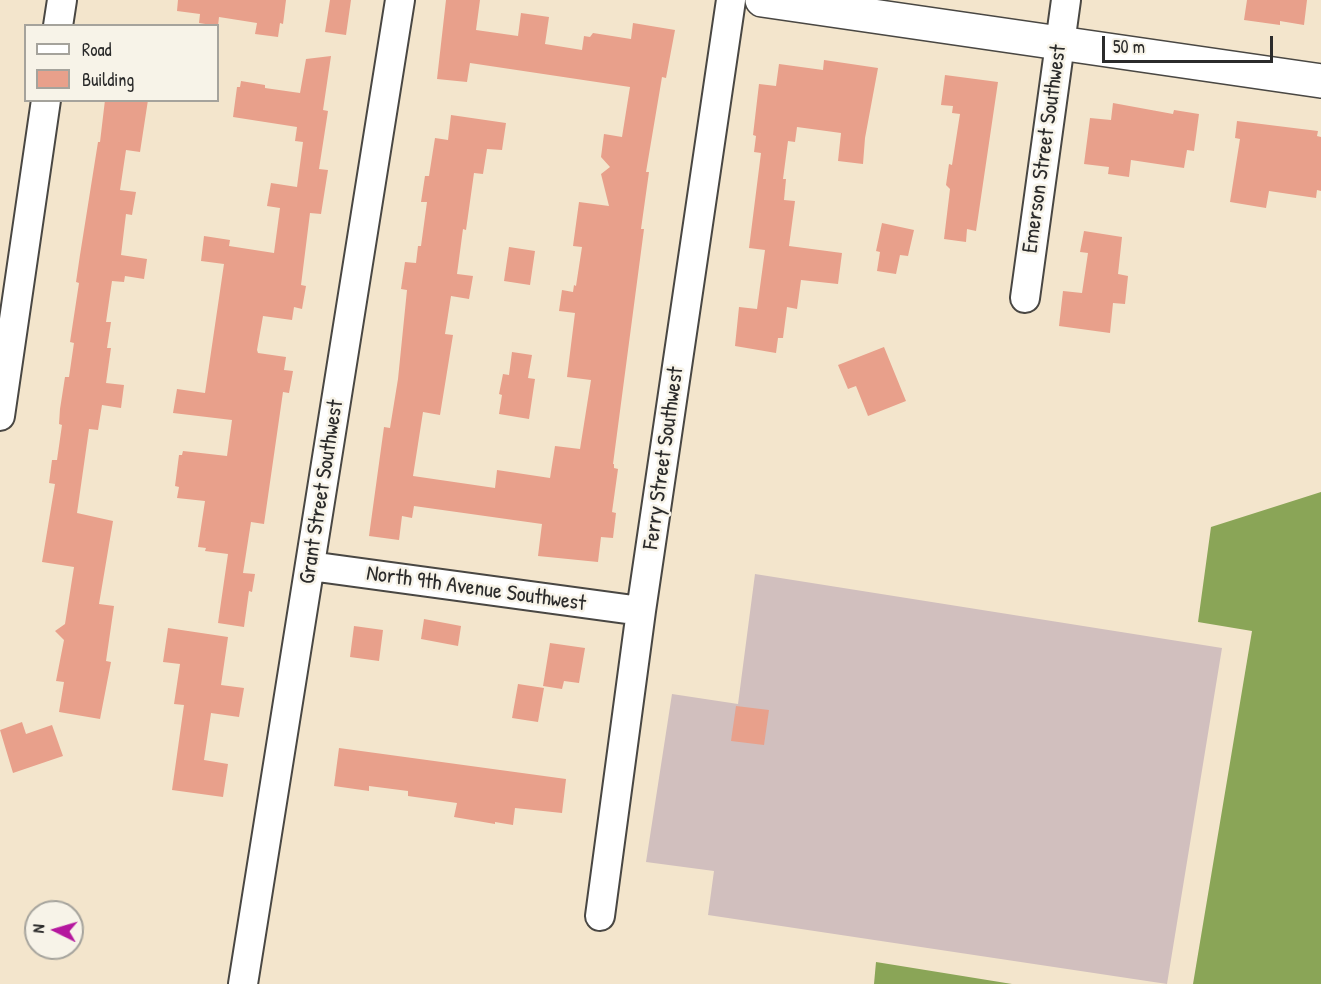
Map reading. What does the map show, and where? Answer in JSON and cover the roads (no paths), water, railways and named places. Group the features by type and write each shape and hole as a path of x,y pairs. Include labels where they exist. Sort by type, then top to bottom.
{"street":[{"path":"58,24 62,0"},
{"name":"Grant Street Southwest","path":"243,984 400,0"},
{"name":"Ferry Street Southwest","path":"600,916 641,611 731,0"},
{"path":"762,0 1321,81"},
{"name":"Emerson Street Southwest","path":"1025,298 1066,0"},
{"path":"0,416 46,102"},
{"name":"North 9th Avenue Southwest","path":"310,566 641,611"}]}
